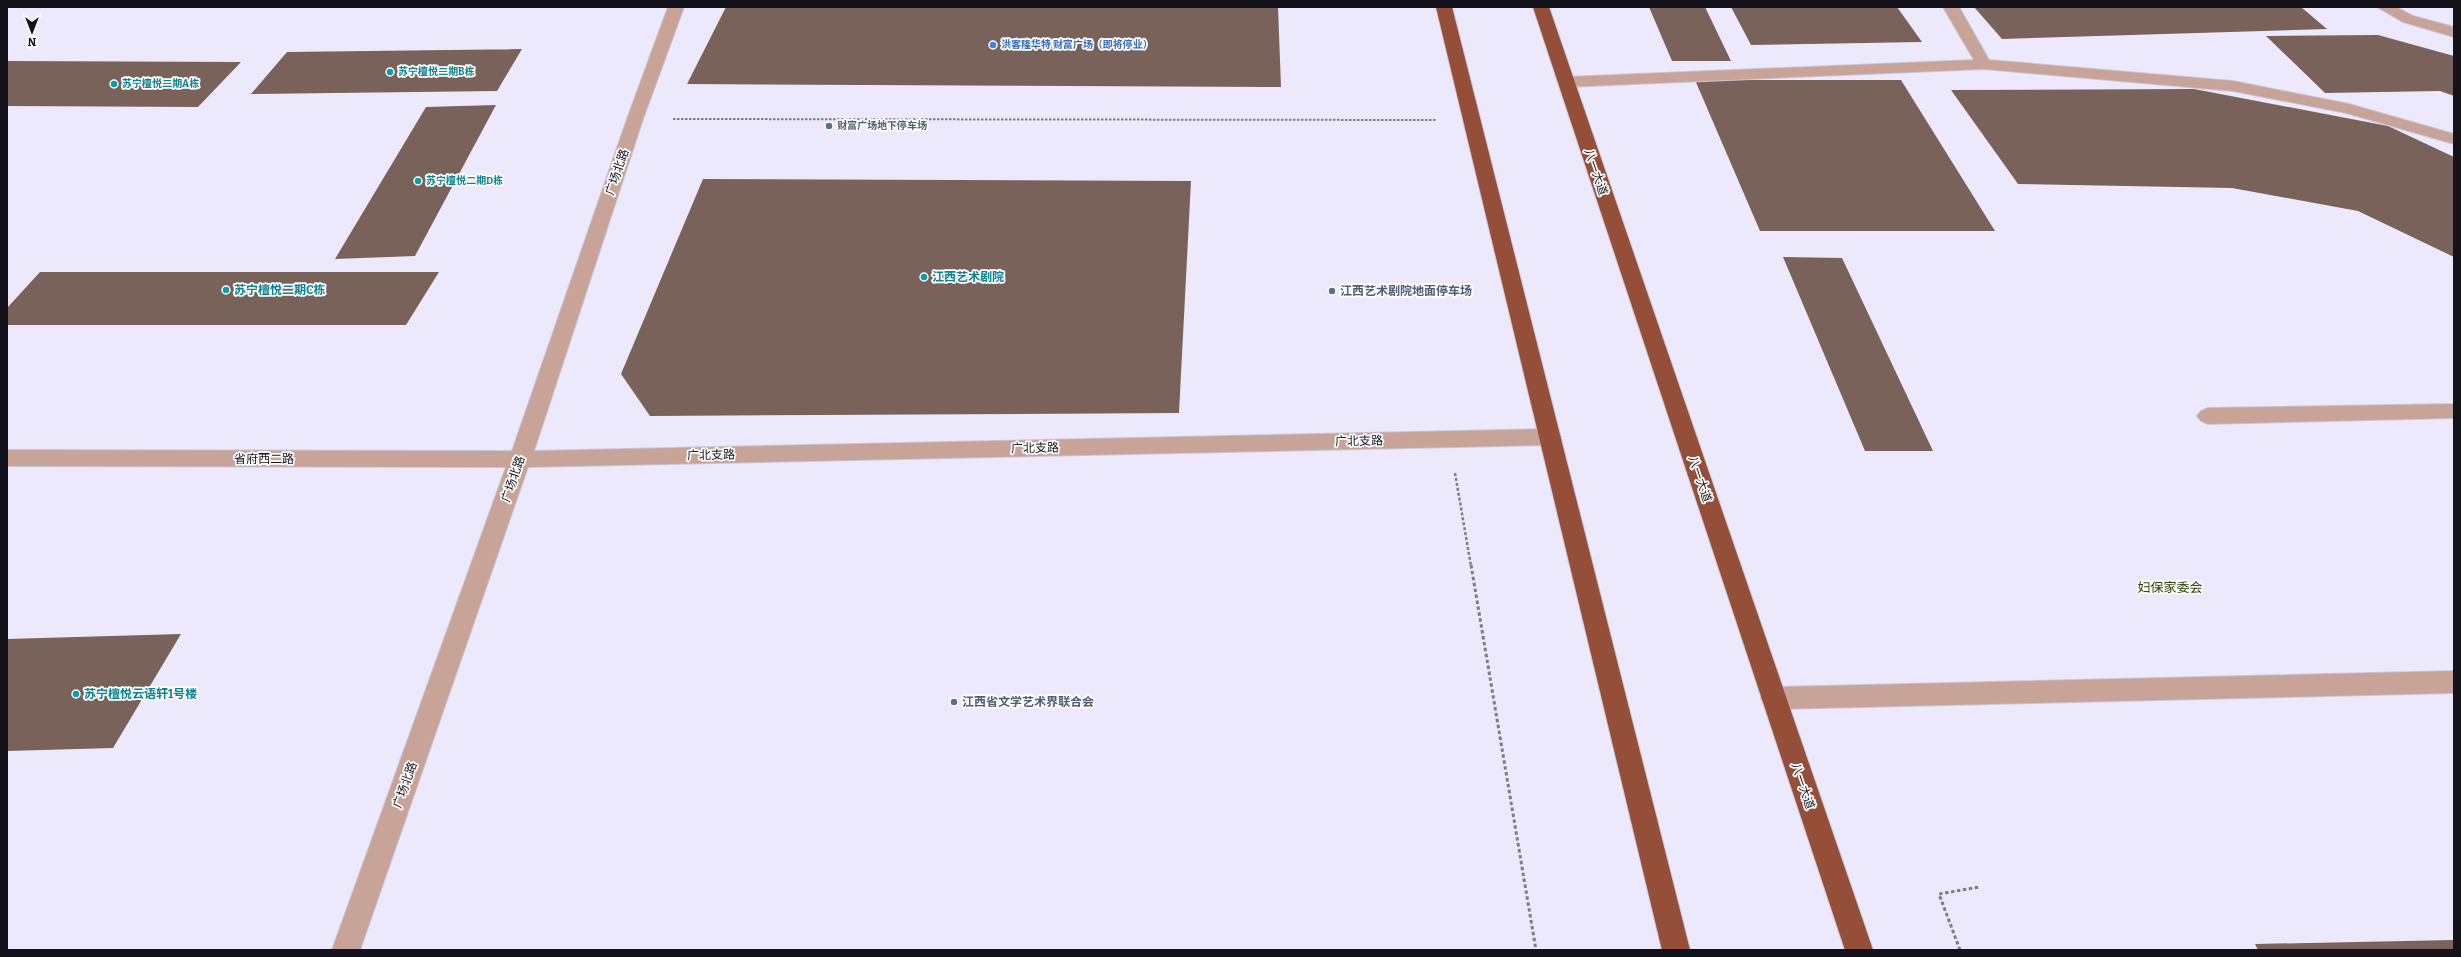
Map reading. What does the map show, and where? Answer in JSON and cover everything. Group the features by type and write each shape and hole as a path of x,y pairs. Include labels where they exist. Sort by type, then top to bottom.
{"highway":[{"path":"1444,7 1676,950"},
{"name":"八一大道","path":"1541,7 1859,950"}],"street":[{"name":"广场北路","path":"346,950 520,459 634,119 676,7"},
{"path":"1952,7 1984,64"},
{"path":"2385,7 2408,19 2454,32"},
{"path":"1566,82 1984,64 2233,86 2349,109 2454,139"},
{"path":"2208,416 2454,411"},
{"name":"广北支路","path":"520,459 1550,437"},
{"name":"省府西二路","path":"7,458 520,459"},
{"path":"1774,698 2454,682"}],"path":[{"path":"634,119 1472,120"},
{"path":"1449,439 1536,950"},
{"path":"1960,950 1939,894 1979,887"}],"building":[{"name":"洪客隆华特 财富广场（即将停业）","path":"726,7 1278,7 1281,87 687,84"},
{"path":"1649,7 1705,7 1731,61 1672,61"},
{"path":"1731,7 1897,7 1922,42 1751,45"},
{"path":"1974,7 2301,7 2327,29 2002,39"},
{"path":"2378,35 2454,56 2454,96 2440,91 2325,93 2266,36"},
{"name":"苏宁檀悦二期B栋","path":"522,49 497,91 251,94 287,52"},
{"name":"苏宁檀悦二期A栋","path":"7,61 241,62 198,107 7,106"},
{"path":"1695,80 1901,80 1995,231 1760,231"},
{"path":"2194,89 2388,126 2454,157 2454,257 2358,211 2232,188 2018,184 1951,90"},
{"name":"苏宁檀悦二期D栋","path":"496,105 415,256 335,259 426,107"},
{"name":"江西艺术剧院","path":"703,179 1191,181 1179,413 650,416 621,374"},
{"path":"1783,257 1842,258 1933,451 1865,451"},
{"name":"苏宁檀悦二期C栋","path":"40,272 439,272 406,325 7,325 7,308"},
{"name":"苏宁檀悦云语轩1号楼","path":"181,634 113,748 7,751 7,639"},
{"path":"2454,940 2454,950 2258,950 2255,944"}],"place":[{"name":"洪客隆华特 财富广场（即将停业）","path":"993,45"},
{"name":"苏宁檀悦二期B栋","path":"390,72"},
{"name":"苏宁檀悦二期A栋","path":"114,84"},
{"name":"财富广场地下停车场","path":"829,126"},
{"name":"苏宁檀悦二期D栋","path":"418,181"},
{"name":"江西艺术剧院","path":"924,277"},
{"name":"苏宁檀悦二期C栋","path":"226,290"},
{"name":"江西艺术剧院地面停车场","path":"1332,291"},
{"name":"苏宁檀悦云语轩1号楼","path":"76,694"},
{"name":"江西省文学艺术界联合会","path":"954,702"}],"district":[{"name":"妇保家委会","path":"2170,587"}]}
